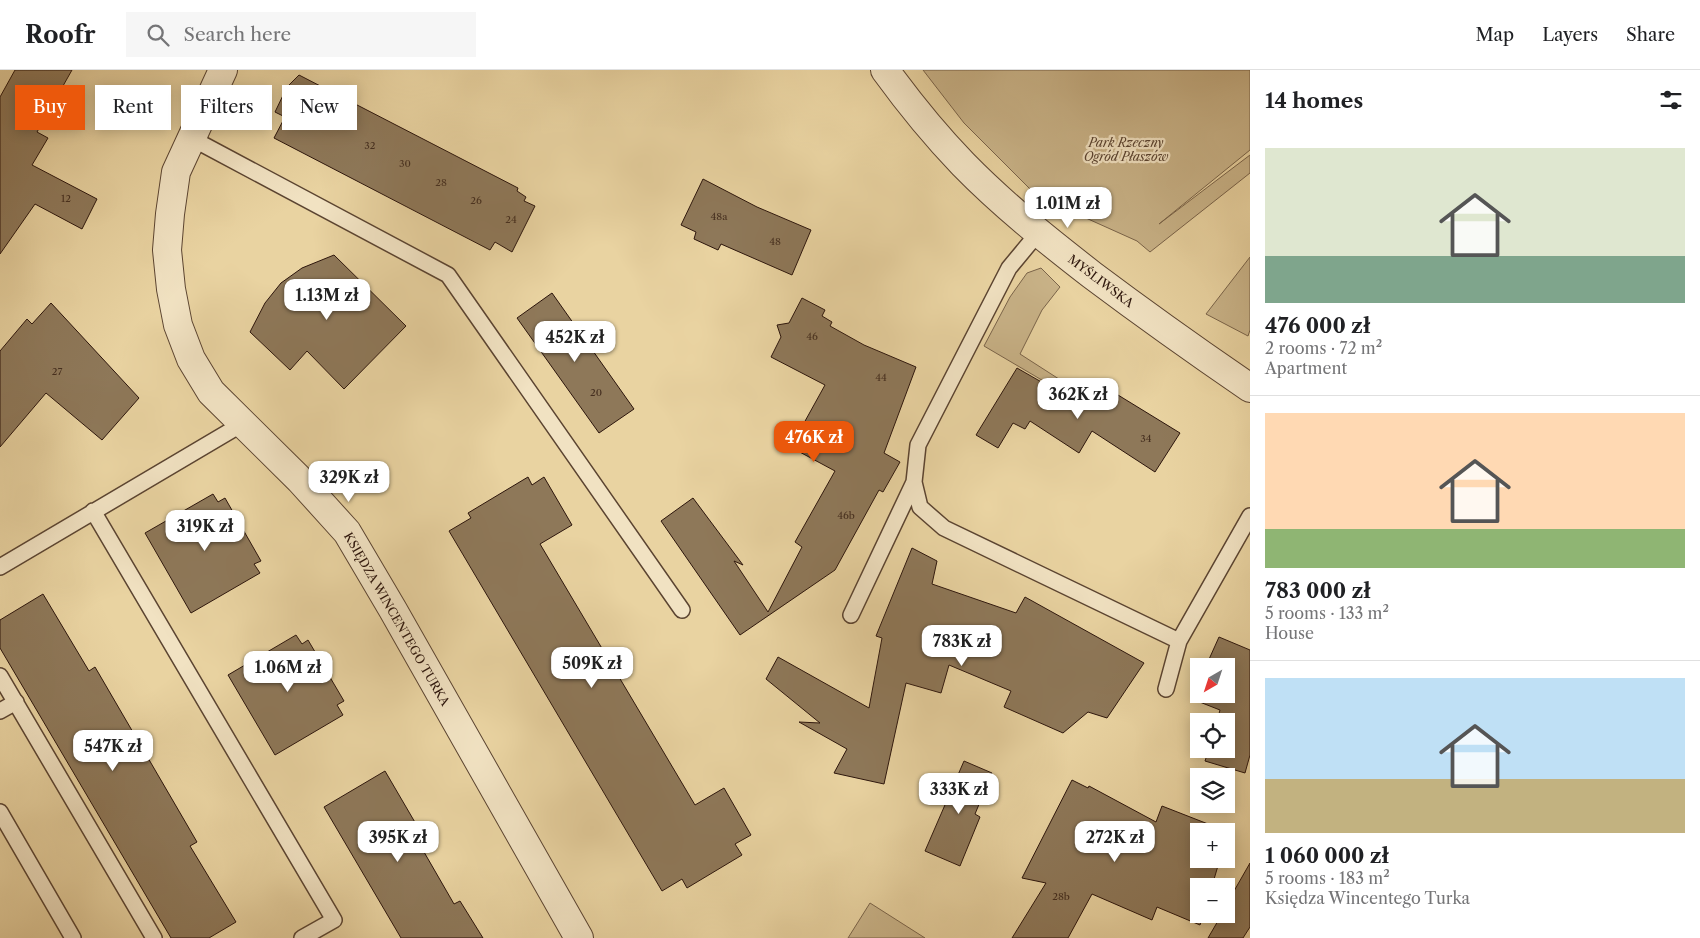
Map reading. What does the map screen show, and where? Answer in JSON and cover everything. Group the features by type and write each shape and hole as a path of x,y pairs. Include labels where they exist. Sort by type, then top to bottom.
{"street":[{"name":"KSIĘDZA WINCENTEGO TURKA","path":"223,70 176,172 170,214 167,250 171,289 178,325 191,359 211,392 300,480 347,532 579,938"},
{"name":"MYŚLIWSKA","path":"885,70 916,111 963,164 1038,233 1167,331 1250,388"}],"lane":[{"path":"191,138 448,275 682,610"},
{"path":"851,615 914,482 918,445 1009,268 1038,233"},
{"path":"0,567 242,424"},
{"path":"914,482 920,506 944,528 1179,641"},
{"path":"94,512 334,920 302,938"},
{"path":"1166,690 1179,641 1250,516"},
{"path":"0,676 154,938"},
{"path":"0,711 16,702"},
{"path":"0,812 73,938"}],"green space":[{"name":"Park Rzeczny Ogród Płaszów","path":"923,70 1250,70 1250,150 1159,224 1250,155 1250,173 1150,252 1137,241 1037,196 964,123"},
{"path":"1250,257 1250,330 1248,336 1206,314"},
{"path":"1041,268 1060,287 1042,310 1020,354 1076,390 1074,399 984,346 1010,297 1027,273"},
{"path":"870,903 925,938 848,938"}],"building":[{"path":"15,70 72,70 64,85 15,85 15,130 38,130 37,132 48,138 32,165 97,199 82,229 35,204 0,254 0,97"},
{"path":"299,75 318,85 289,85"},
{"path":"282,97 282,116 275,112"},
{"path":"357,105 518,188 517,191 526,197 524,201 535,206 512,252 495,242 490,250 274,138 282,123 282,130 357,130"},
{"path":"703,179 757,207 811,230 792,275 721,244 718,250 694,239 696,232 681,225"},
{"path":"334,255 406,326 344,389 307,351 290,370 250,332 265,303 281,283 302,268"},
{"path":"552,293 634,409 599,433 517,318"},
{"path":"802,298 825,310 822,316 832,322 830,326 864,345 916,367 884,453 900,462 883,492 879,490 835,570 740,635 661,521 693,498 743,565 734,561 768,612 802,547 795,542 835,471 796,450 804,434 799,432 825,385 771,357 781,337 777,325 789,323"},
{"path":"51,303 139,398 102,440 46,393 0,447 0,351 27,319 32,324"},
{"path":"1017,368 1078,403 1087,389 1112,405 1118,395 1180,433 1155,472 1092,431 1079,453 1030,421 1025,429 1013,423 998,448 976,435"},
{"path":"528,477 532,485 544,477 572,525 540,544 695,805 724,788 751,835 735,844 742,855 687,888 682,879 662,891 449,531 471,518 468,513"},
{"path":"213,494 218,502 225,498 261,561 254,564 260,573 191,613 145,533"},
{"path":"912,548 937,561 932,584 1016,613 1025,597 1144,663 1107,718 1088,712 1063,733 1004,707 1011,691 949,665 941,693 906,683 884,784 834,773 847,749 799,722 820,723 766,679 778,657 869,708 882,638 876,636"},
{"path":"43,594 89,671 95,667 197,842 190,846 236,922 209,938 171,938 0,648 0,620"},
{"path":"296,635 302,644 308,640 344,701 337,705 343,715 275,755 228,675"},
{"path":"1219,637 1250,650 1250,755 1245,773 1235,770 1235,768 1228,768 1205,761 1206,758 1235,758 1235,713 1219,713 1220,710 1202,703 1235,703 1235,658 1210,658"},
{"path":"964,761 992,773 975,814 980,817 960,866 925,851"},
{"path":"385,771 430,848 424,852 454,904 460,901 483,938 401,938 324,807"},
{"path":"1072,780 1088,788 1089,786 1156,822 1162,806 1206,823 1190,823 1190,868 1217,868 1214,878 1190,878 1190,921 1157,907 1152,920 1092,894 1068,938 1012,938 1046,883 1022,878"},
{"path":"1250,863 1250,927 1243,938 1208,938 1217,923 1235,923 1235,889"}]}
